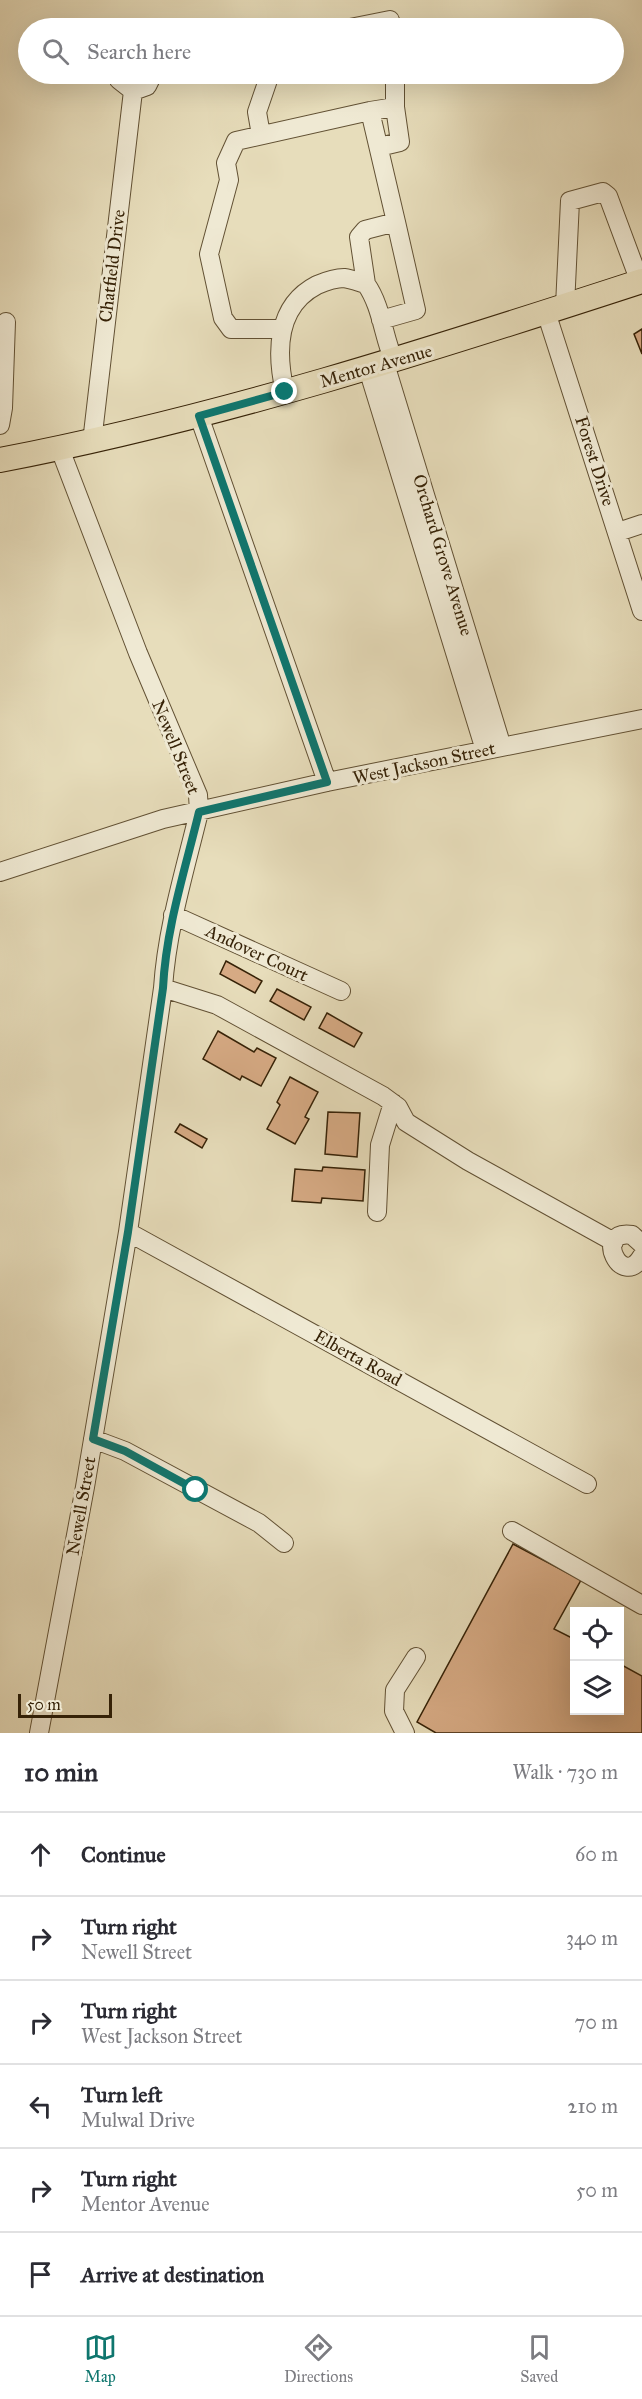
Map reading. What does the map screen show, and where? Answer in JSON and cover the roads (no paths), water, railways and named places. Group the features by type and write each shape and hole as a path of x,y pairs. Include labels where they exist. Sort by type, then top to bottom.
{"main road":[{"name":"Mentor Avenue","path":"0,460 92,442 199,416 382,365 641,282"}],"street":[{"path":"124,84 133,91 148,84"},
{"path":"261,135 257,112 267,84"},
{"path":"379,147 400,142 395,106 395,84"},
{"name":"Chatfield Drive","path":"92,442 133,91"},
{"path":"282,329 231,329 223,318 209,254 229,180 226,163 230,151 236,141 395,106"},
{"path":"370,111 416,310 381,320"},
{"path":"556,309 570,201 603,192 608,196 641,282"},
{"path":"382,365 381,320 376,298 366,284 359,237 364,230 396,222"},
{"path":"285,392 279,352 282,329 292,307 305,292 323,282 343,278 366,284"},
{"name":"Forest Drive","path":"556,309 642,611"},
{"path":"0,425 3,408 6,322"},
{"name":"Orchard Grove Avenue","path":"382,365 494,748"},
{"path":"199,416 327,782"},
{"name":"Newell Street","path":"39,1733 128,1232 163,988 164,966 173,915 199,812 198,795 138,653 60,449"},
{"path":"0,454 0,460"},
{"path":"618,532 642,525"},
{"name":"West Jackson Street","path":"0,872 163,819 327,782 642,719"},
{"name":"Andover Court","path":"173,915 340,992"},
{"path":"163,988 217,1005 383,1096 398,1107 406,1122 468,1161 614,1242"},
{"path":"377,1212 380,1145 393,1103"},
{"name":"Elberta Road","path":"128,1232 587,1485"},
{"path":"642,1244 637,1237 622,1235 614,1242 612,1252 621,1264 636,1264 642,1256"},
{"path":"93,1439 125,1451 259,1523 284,1542"},
{"path":"512,1532 642,1605"},
{"path":"405,1733 394,1711 394,1690 416,1657"}]}
